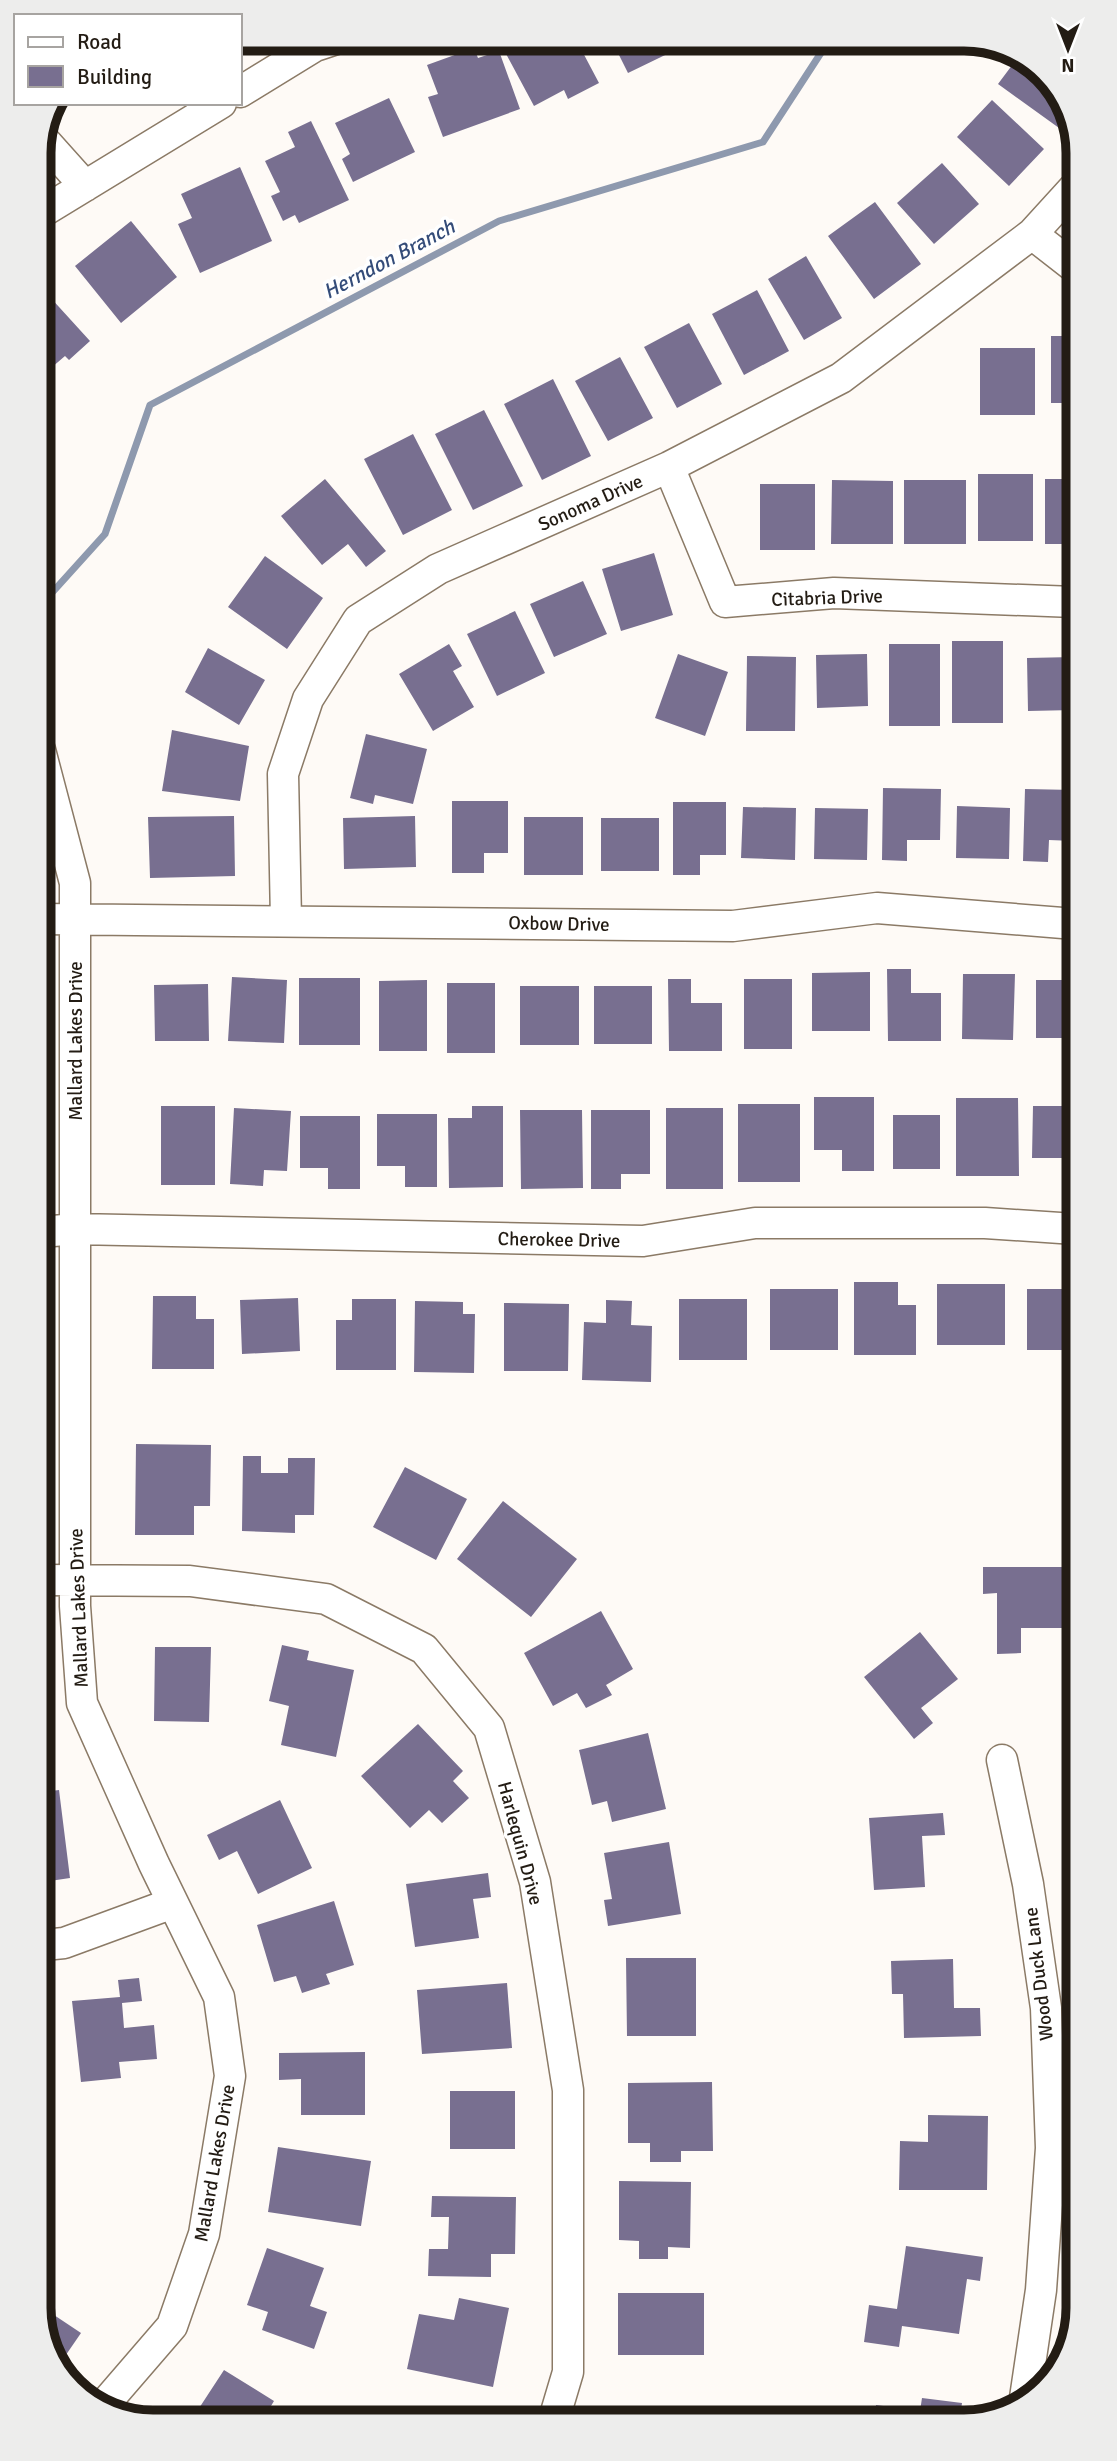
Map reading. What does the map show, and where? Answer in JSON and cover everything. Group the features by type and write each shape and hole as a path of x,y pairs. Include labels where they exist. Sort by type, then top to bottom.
{"street":[{"path":"242,91 307,51"},
{"path":"51,207 218,105"},
{"path":"51,148 85,187"},
{"name":"Sonoma Drive","path":"286,920 283,774 308,699 358,620 438,569 669,467 841,378 1032,234 1066,197"},
{"path":"1032,234 1066,261"},
{"name":"Citabria Drive","path":"669,467 725,602 834,593 1066,602"},
{"name":"Mallard Lakes Drive","path":"51,788 75,883 75,1580 82,1703 219,1997 230,2076 204,2234 172,2326 108,2400"},
{"name":"Oxbow Drive","path":"51,918 733,926 877,908 1066,922"},
{"name":"Cherokee Drive","path":"51,1230 75,1228 643,1241 755,1223 985,1223 1066,1228"},
{"name":"Harlequin Drive","path":"51,1580 190,1581 327,1599 424,1649 488,1728 536,1882 568,2090 568,2372 557,2410"},
{"name":"Wood Duck Lane","path":"1002,1760 1028,1884 1046,2008 1051,2148 1041,2290 1026,2389"},
{"path":"51,1944 64,1943 173,1903"}],"building":[{"path":"466,51 475,51 478,58 499,51 520,109 443,137 428,97 438,94 427,65"},
{"path":"504,51 568,51 570,55 582,51 599,83 568,99 564,90 534,106"},
{"path":"617,51 673,51 628,73"},
{"path":"1014,63 1033,77 1033,84 1040,84 1049,96 1056,107 1064,131 998,84"},
{"path":"389,98 415,152 353,182 342,159 350,154 335,123"},
{"path":"992,100 1044,149 1009,186 957,137"},
{"path":"311,121 349,200 299,223 295,215 283,221 271,196 280,192 265,161 295,147 288,132"},
{"path":"942,163 979,204 934,244 897,203"},
{"path":"240,167 272,241 200,273 178,224 192,218 181,194"},
{"path":"875,202 921,264 874,299 828,236"},
{"path":"131,221 177,277 121,323 75,266"},
{"path":"806,256 842,318 804,340 768,279"},
{"path":"757,290 789,351 744,375 712,314"},
{"path":"51,298 90,341 69,360 65,356 51,368"},
{"path":"689,323 722,384 677,408 644,347"},
{"path":"1051,336 1066,336 1066,403 1051,403"},
{"path":"980,348 1035,348 1035,415 980,415"},
{"path":"620,357 653,418 608,441 575,381"},
{"path":"553,379 591,456 542,480 504,404"},
{"path":"484,410 523,486 473,510 435,434"},
{"path":"413,434 452,510 403,535 364,459"},
{"path":"978,474 1033,474 1033,541 978,541"},
{"path":"325,479 386,551 366,567 348,544 322,565 281,516"},
{"path":"1045,479 1066,479 1066,544 1045,544"},
{"path":"832,480 893,481 893,544 831,544"},
{"path":"904,480 966,480 966,544 904,544"},
{"path":"760,484 815,484 815,550 760,550"},
{"path":"654,553 673,615 621,631 602,569"},
{"path":"265,556 323,598 287,649 228,607"},
{"path":"583,581 607,634 554,657 530,604"},
{"path":"515,611 545,673 497,696 467,634"},
{"path":"952,641 1003,641 1003,723 952,723"},
{"path":"449,644 462,666 453,671 474,707 433,731 399,674"},
{"path":"889,644 940,644 940,726 889,726"},
{"path":"208,648 265,680 239,725 185,692"},
{"path":"678,654 728,672 705,736 655,718"},
{"path":"867,654 868,706 817,708 816,655"},
{"path":"747,656 796,657 795,731 746,731"},
{"path":"1066,657 1066,710 1028,711 1027,658"},
{"path":"172,730 249,746 240,801 162,791"},
{"path":"366,734 427,749 413,804 375,795 373,804 350,798"},
{"path":"883,788 941,789 940,840 907,840 907,861 882,860"},
{"path":"1025,789 1066,790 1066,841 1049,840 1048,862 1023,861"},
{"path":"452,801 508,801 508,853 484,853 484,873 452,873"},
{"path":"673,802 726,802 726,855 700,855 700,875 673,875"},
{"path":"957,806 1010,808 1009,859 956,858"},
{"path":"743,807 796,808 795,860 741,858"},
{"path":"815,808 868,809 867,860 814,859"},
{"path":"234,816 235,876 150,878 148,817"},
{"path":"415,816 416,867 344,869 343,818"},
{"path":"524,817 583,817 583,875 524,875"},
{"path":"601,818 659,818 659,871 601,871"},
{"path":"887,969 911,969 911,993 941,993 941,1041 888,1041"},
{"path":"870,972 870,1031 812,1031 812,973"},
{"path":"963,974 1015,974 1013,1040 962,1039"},
{"path":"232,977 287,980 284,1043 228,1041"},
{"path":"299,978 360,978 360,1045 299,1045"},
{"path":"668,979 691,979 691,1003 722,1003 722,1051 669,1051"},
{"path":"744,979 792,979 792,1049 744,1049"},
{"path":"427,980 427,1051 379,1051 379,981"},
{"path":"1036,980 1066,980 1066,1038 1036,1038"},
{"path":"447,983 495,983 495,1053 447,1053"},
{"path":"208,984 209,1041 155,1041 154,985"},
{"path":"520,986 579,986 579,1045 520,1045"},
{"path":"594,986 652,986 652,1044 594,1044"},
{"path":"814,1097 874,1097 874,1171 842,1171 842,1150 814,1150"},
{"path":"956,1098 1018,1098 1019,1176 956,1176"},
{"path":"738,1104 800,1104 800,1182 738,1182"},
{"path":"161,1106 215,1106 215,1185 161,1185"},
{"path":"472,1106 503,1106 503,1187 449,1188 448,1118 472,1118"},
{"path":"1033,1106 1066,1106 1066,1180 1064,1158 1032,1158"},
{"path":"234,1108 291,1111 287,1171 264,1170 263,1186 230,1184"},
{"path":"666,1108 723,1108 723,1189 666,1189"},
{"path":"520,1110 582,1110 583,1188 521,1189"},
{"path":"591,1110 650,1110 650,1174 621,1174 621,1189 591,1189"},
{"path":"377,1114 437,1114 437,1187 405,1187 405,1166 377,1166"},
{"path":"893,1115 940,1115 940,1169 893,1169"},
{"path":"300,1116 360,1116 360,1189 328,1189 328,1168 300,1168"},
{"path":"854,1282 898,1282 898,1305 916,1305 916,1355 854,1355"},
{"path":"937,1284 1005,1284 1005,1345 937,1345"},
{"path":"770,1289 838,1289 838,1350 770,1350"},
{"path":"1027,1289 1066,1289 1066,1350 1027,1350"},
{"path":"153,1296 196,1296 196,1319 214,1319 214,1369 152,1369"},
{"path":"298,1298 300,1351 242,1354 240,1300"},
{"path":"352,1299 396,1299 396,1370 336,1370 336,1320 352,1320"},
{"path":"679,1299 747,1299 747,1360 679,1360"},
{"path":"606,1300 632,1301 631,1325 652,1326 651,1382 582,1380 584,1322 606,1323"},
{"path":"415,1301 463,1302 463,1314 475,1314 474,1373 414,1372"},
{"path":"504,1303 569,1304 568,1371 504,1371"},
{"path":"136,1444 211,1445 210,1506 194,1506 194,1535 135,1535"},
{"path":"243,1456 261,1456 261,1473 288,1473 288,1458 315,1458 314,1515 295,1515 295,1533 242,1531"},
{"path":"405,1467 467,1499 436,1560 373,1527"},
{"path":"503,1501 577,1559 531,1617 457,1559"},
{"path":"983,1567 1066,1567 1066,1628 1021,1628 1021,1653 997,1654 997,1593 983,1594"},
{"path":"601,1611 633,1669 606,1685 612,1695 586,1708 577,1693 553,1706 524,1653"},
{"path":"920,1632 958,1679 921,1708 933,1723 914,1739 864,1677"},
{"path":"282,1645 309,1651 307,1660 354,1670 336,1757 281,1745 289,1706 269,1701"},
{"path":"155,1647 211,1647 209,1722 154,1721"},
{"path":"418,1724 463,1771 453,1781 469,1798 442,1823 429,1810 410,1828 361,1776"},
{"path":"648,1733 666,1809 612,1822 607,1801 592,1805 579,1750"},
{"path":"59,1790 70,1878 51,1881 51,1791"},
{"path":"280,1800 312,1868 258,1894 237,1851 219,1860 207,1835"},
{"path":"943,1813 945,1835 922,1836 925,1887 874,1890 869,1818"},
{"path":"669,1842 681,1914 608,1926 604,1900 612,1899 604,1853"},
{"path":"488,1873 491,1897 473,1899 479,1938 415,1947 406,1884"},
{"path":"334,1901 354,1965 326,1974 330,1984 302,1993 296,1976 274,1982 257,1925"},
{"path":"626,1958 696,1958 696,2036 627,2036"},
{"path":"953,1959 954,2008 980,2008 981,2036 904,2038 903,1994 892,1994 891,1961"},
{"path":"139,1978 142,2001 122,2003 124,2028 154,2025 157,2059 119,2062 121,2078 81,2082 72,2001 120,1997 118,1980"},
{"path":"507,1983 512,2048 422,2054 417,1990"},
{"path":"365,2052 365,2115 301,2115 301,2079 279,2080 279,2053"},
{"path":"712,2082 713,2151 681,2151 681,2162 650,2162 650,2143 628,2143 628,2083"},
{"path":"450,2091 515,2091 515,2149 450,2149"},
{"path":"928,2115 988,2116 987,2190 899,2190 900,2141 928,2142"},
{"path":"278,2147 371,2161 361,2226 268,2212"},
{"path":"619,2181 691,2182 690,2248 668,2247 668,2259 639,2259 639,2241 619,2240"},
{"path":"432,2196 516,2197 515,2254 491,2254 491,2277 428,2276 429,2249 448,2249 449,2217 431,2217"},
{"path":"906,2246 983,2257 980,2281 967,2279 959,2334 902,2326 899,2347 864,2342 869,2305 897,2309"},
{"path":"267,2248 324,2268 310,2306 327,2312 314,2349 262,2330 268,2312 247,2305"},
{"path":"618,2293 704,2293 704,2355 618,2355"},
{"path":"459,2298 509,2308 493,2387 407,2369 419,2314 454,2320"},
{"path":"51,2313 81,2333 64,2358 56,2341"},
{"path":"224,2370 274,2401 269,2410 198,2410"},
{"path":"922,2398 962,2403 961,2410 920,2410"},
{"path":"876,2405 913,2410 876,2410"}],"waterway":[{"name":"Herndon Branch","path":"51,594 105,534 150,405 499,221 763,142 822,51"}]}
